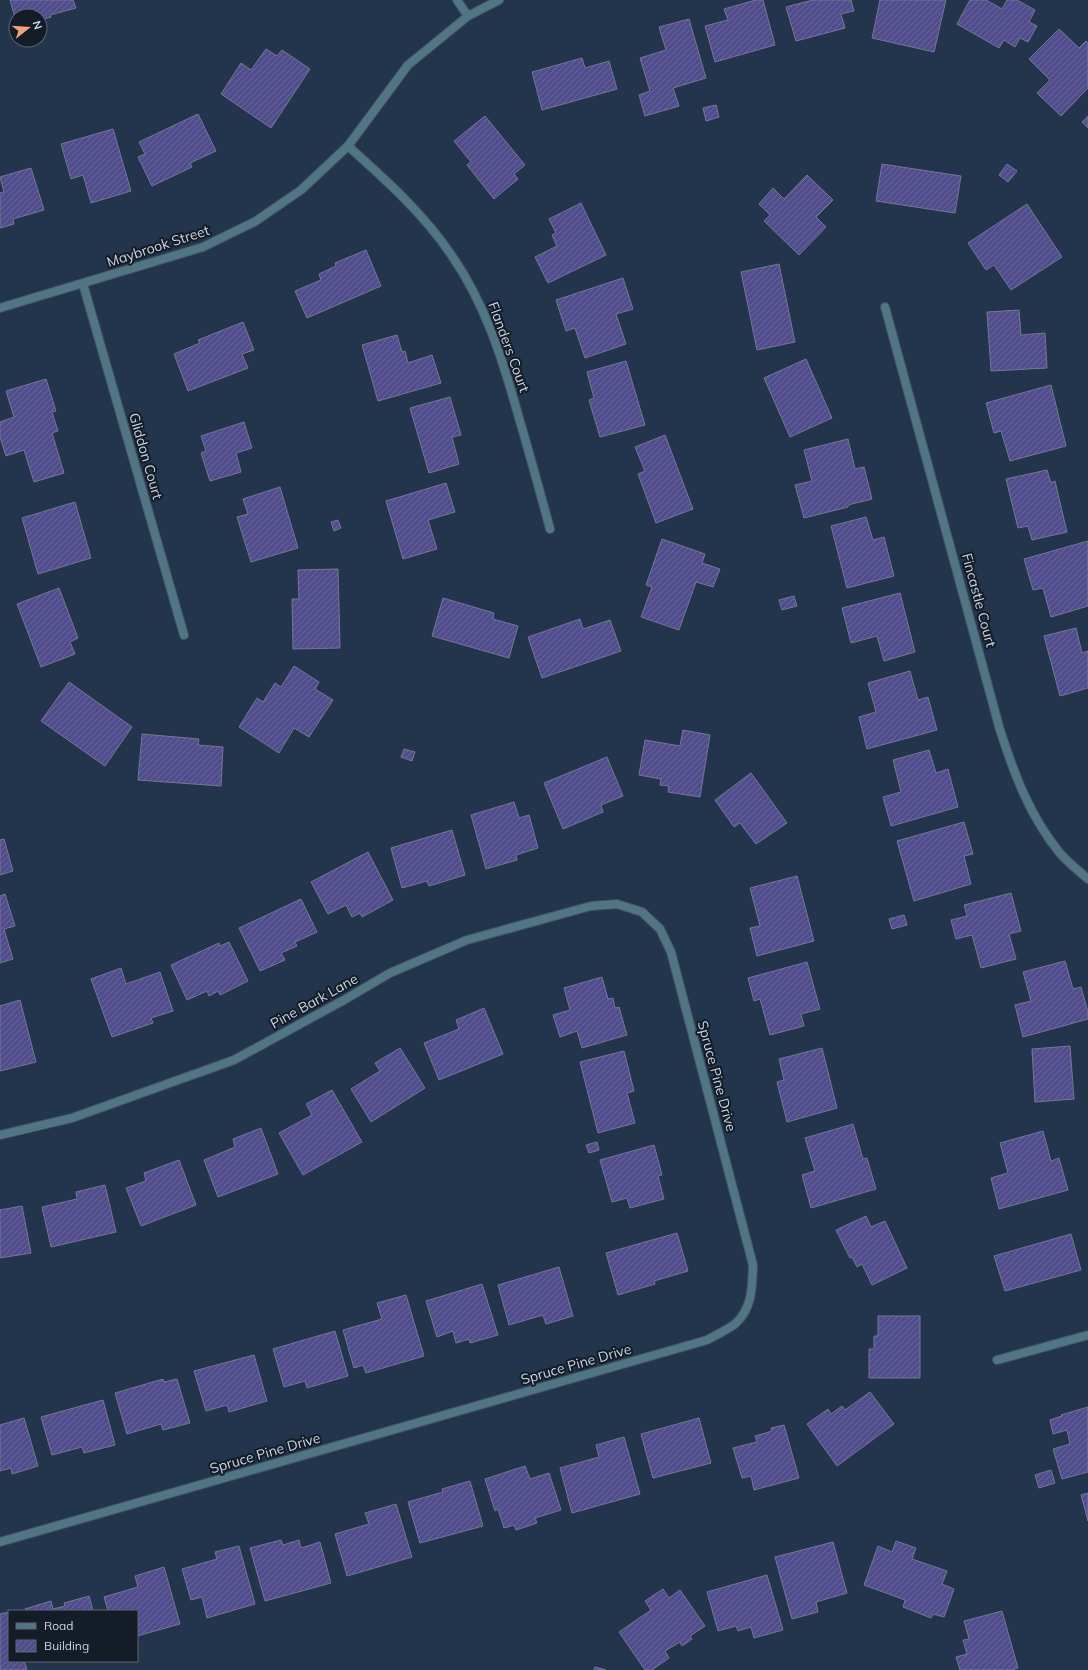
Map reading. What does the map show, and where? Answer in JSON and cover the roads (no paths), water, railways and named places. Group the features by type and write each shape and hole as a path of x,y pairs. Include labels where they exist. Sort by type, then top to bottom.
{"street":[{"path":"456,0 468,16"},
{"name":"Maybrook Street","path":"0,308 203,247 256,221 301,190 348,146 408,65 468,16 499,0"},
{"name":"Flanders Court","path":"348,146 384,178 420,215 453,256 478,301 504,364 550,529"},
{"name":"Gliddon Court","path":"83,284 184,635"},
{"name":"Fincastle Court","path":"885,307 1000,730 1014,772 1033,815 1059,852 1088,879"},
{"name":"Pine Bark Lane","path":"0,1135 72,1118 234,1060 390,973 467,940 591,906 617,904 642,912"},
{"name":"Spruce Pine Drive","path":"0,1542 707,1340 735,1324 745,1311 751,1296 753,1265 671,952 660,929 642,912"},
{"path":"997,1360 1088,1335"}]}
